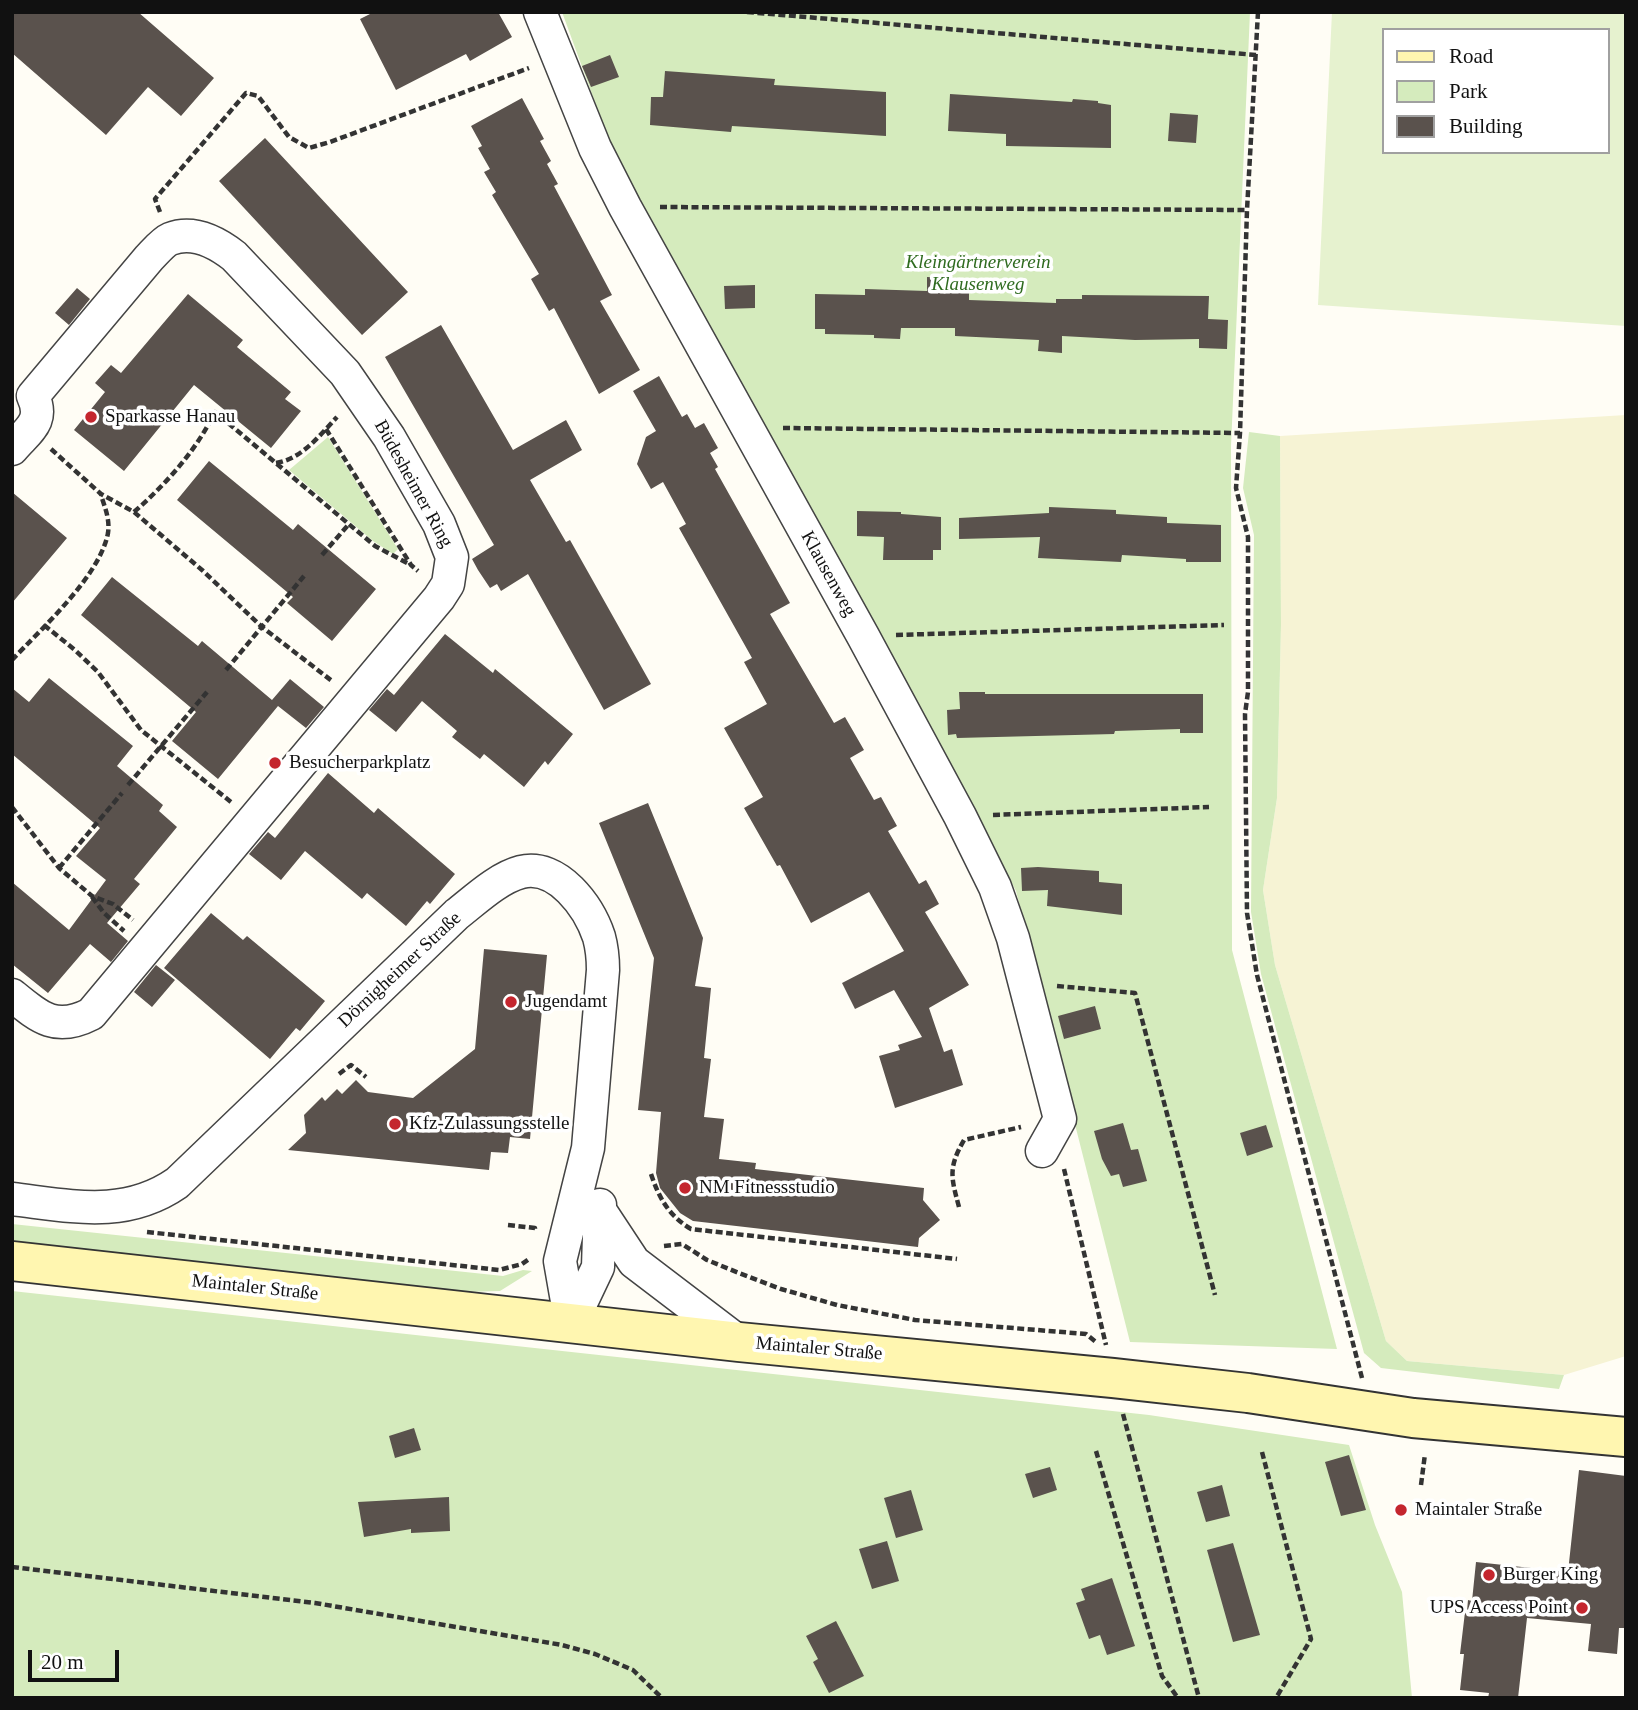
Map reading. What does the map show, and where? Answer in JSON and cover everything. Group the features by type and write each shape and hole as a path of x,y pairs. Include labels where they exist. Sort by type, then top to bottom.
{"main road":[{"name":"Maintaler Straße","path":"12,1261 739,1342 1248,1393 1413,1418 1626,1437"}],"street":[{"name":"Klausenweg","path":"540,12 595,148 625,207 863,636 960,816 999,897 1026,983 1052,1133"},
{"name":"Büdesheimer Ring","path":"12,995 37,1015 51,1022 77,1021 91,1014 439,598 447,583 452,556 439,524 390,437 345,373 233,256 212,241 200,237 170,239"},
{"path":"12,449 36,421 38,414 23,388 170,239"},
{"name":"Dörnigheimer Straße","path":"12,1199 109,1207 139,1203 159,1196 177,1183 457,914 504,880 520,872 534,871 557,880 577,897 589,915 602,951 603,970 588,1148 560,1261 571,1324"},
{"name":"Dörnigheimer Straße","path":"571,1324 598,1266 601,1212 588,1148"},
{"name":"Dörnigheimer Straße","path":"601,1212 634,1262 739,1342"}],"path":[{"path":"747,12 1256,55"},
{"path":"1258,12 1236,488 1248,537 1248,692 1245,714 1247,913 1257,975 1362,1378"},
{"path":"170,239 156,199 246,93 258,96 289,137 309,148 557,58"},
{"path":"625,207 1247,210"},
{"path":"134,512 166,481 203,437 215,412 275,463 375,546 411,565 328,427 289,461 275,463"},
{"path":"747,428 1240,433"},
{"path":"78,473 101,494 134,512 262,626 328,678"},
{"path":"12,660 87,578 99,556 107,534 108,518 101,494"},
{"path":"321,555 349,524"},
{"path":"226,670 304,576"},
{"path":"44,625 98,672 141,730 229,800"},
{"path":"863,636 1224,625"},
{"path":"128,785 206,692"},
{"path":"59,868 122,793"},
{"path":"12,807 59,868 92,896 104,913 146,950"},
{"path":"960,816 1209,807"},
{"path":"92,896 113,904 131,919"},
{"path":"1026,983 1135,993 1215,1295"},
{"path":"634,1262 649,1251 666,1245 682,1244 707,1260 739,1273 781,1289 837,1305 915,1320 1086,1334 1108,1353 1052,1133 964,1140 953,1159 951,1177 959,1207"},
{"path":"651,1174 661,1200 677,1220 691,1228 957,1259"},
{"path":"508,1225 535,1228 534,1238"},
{"path":"149,1233 499,1270 522,1264 531,1258 533,1248"},
{"path":"1125,1421 1199,1698"},
{"path":"1096,1451 1162,1676 1178,1698"},
{"path":"1262,1452 1311,1639 1276,1698"},
{"path":"12,1567 315,1603 562,1645 595,1654 633,1670 662,1698"}],"shaded area":[{"path":"1626,415 1626,1356 1564,1375 1407,1361 1386,1341 1275,965 1263,890 1277,798 1281,625 1280,436"}],"green space":[{"name":"Kleingärtnerverein Klausenweg","path":"562,12 1250,12 1231,446 1232,950 1337,1349 1130,1342 1016,891 691,303 611,146"},
{"path":"1332,12 1626,12 1626,326 1318,305"},
{"path":"1249,432 1280,436 1281,625 1277,798 1263,890 1275,965 1386,1341 1407,1361 1564,1375 1559,1389 1381,1368 1364,1353 1261,974 1251,912 1254,535 1243,488"},
{"path":"328,437 398,549 393,554 373,541 289,470"},
{"path":"12,1224 503,1276 523,1270 532,1271 500,1291 465,1292 12,1244"},
{"path":"12,1291 1149,1415 1349,1445 1375,1525 1402,1592 1412,1698 12,1698"}],"building":[{"path":"12,12 138,12 214,78 181,116 148,87 106,135 12,53"},
{"path":"374,12 498,12 512,37 470,61 466,54 396,90 360,19"},
{"path":"610,55 619,77 591,87 582,66"},
{"path":"665,71 775,79 774,85 886,92 886,136 732,126 731,132 650,125 651,97 663,97"},
{"path":"950,94 1072,102 1073,99 1111,105 1111,148 1006,146 1006,134 948,131"},
{"path":"522,98 544,139 540,141 551,161 547,164 558,184 554,186 612,295 600,301 640,370 599,394 554,308 549,311 531,279 539,274 492,195 496,192 484,172 490,169 478,148 482,146 471,126"},
{"path":"1170,113 1198,115 1196,143 1168,141"},
{"path":"265,138 408,292 362,335 219,181"},
{"path":"927,277 950,278 950,292 969,293 969,300 1056,303 1056,299 1082,299 1082,295 1209,296 1208,319 1228,320 1227,349 1199,348 1199,339 1135,340 1062,336 1062,353 1038,351 1039,340 955,336 955,328 901,328 900,339 874,338 874,335 825,334 825,329 815,329 815,294 865,295 865,289 927,291"},
{"path":"755,285 755,308 725,309 724,286"},
{"path":"77,288 90,299 69,325 55,313"},
{"path":"188,294 243,340 237,347 291,392 285,399 301,411 271,448 194,385 124,471 74,430 105,392 95,383 111,365 121,373"},
{"path":"441,325 513,450 566,420 582,450 530,480 566,542 570,540 651,684 604,710 528,574 501,591 497,584 490,588 478,570 472,559 494,545 385,357"},
{"path":"659,376 682,417 687,414 695,428 704,423 718,448 710,453 718,467 715,469 790,603 770,614 834,723 845,717 864,750 850,758 874,800 881,797 897,826 888,831 919,884 926,880 939,904 925,912 969,985 929,1008 944,1052 952,1049 963,1085 895,1108 879,1056 900,1050 898,1045 922,1037 894,990 855,1009 842,983 904,951 869,892 811,923 780,865 777,866 744,808 763,797 724,728 767,704 744,662 752,658 679,528 686,524 663,482 651,489 637,464 646,437 656,431 633,391"},
{"path":"209,461 293,530 298,524 376,589 332,641 287,603 293,597 177,500"},
{"path":"12,492 67,538 12,603"},
{"path":"1049,507 1116,510 1116,514 1167,517 1167,523 1221,525 1221,562 1186,562 1186,559 1122,555 1121,562 1038,558 1040,537 959,539 959,518 1049,513"},
{"path":"857,511 901,512 941,517 941,550 933,550 933,560 883,560 884,537 857,536"},
{"path":"112,577 198,646 202,641 272,700 290,679 324,707 306,728 278,706 218,779 172,741 196,712 81,615"},
{"path":"445,634 493,673 495,669 573,734 548,765 545,761 524,787 484,754 480,759 452,737 457,731 422,701 396,732 369,710 387,689 394,695"},
{"path":"49,678 133,746 117,766 163,805 159,811 177,827 134,879 140,884 107,923 128,941 111,962 90,944 48,993 12,964 12,882 69,930 106,880 76,856 100,828 12,754 12,688 29,702"},
{"path":"959,692 1203,694 1203,733 1180,733 1180,729 1115,731 1114,734 957,738 956,734 948,735 947,710 960,709"},
{"path":"328,773 374,813 378,808 455,874 430,904 427,901 406,926 367,893 362,899 305,851 281,880 249,854 268,832 275,838"},
{"path":"648,803 703,938 695,986 711,988 704,1058 711,1059 704,1117 724,1119 719,1159 756,1163 755,1169 924,1188 923,1200 940,1220 919,1238 918,1247 693,1221 680,1213 660,1188 656,1173 661,1112 638,1110 654,958 599,823"},
{"path":"1021,868 1099,871 1099,882 1122,884 1122,915 1047,906 1048,890 1022,891"},
{"path":"211,913 243,940 247,936 325,1001 300,1031 296,1028 270,1059 164,968"},
{"path":"484,949 547,955 530,1139 510,1137 508,1153 491,1152 489,1170 288,1150 306,1133 304,1115 322,1097 325,1101 337,1089 342,1094 356,1080 368,1092 413,1098 475,1049"},
{"path":"156,965 175,980 152,1007 134,992"},
{"path":"1095,1006 1101,1029 1064,1039 1058,1016"},
{"path":"1123,1123 1131,1150 1138,1149 1147,1181 1123,1187 1119,1174 1111,1176 1102,1159 1094,1131"},
{"path":"1266,1125 1273,1147 1247,1156 1240,1133"},
{"path":"414,1428 421,1450 395,1458 389,1436"},
{"path":"1349,1455 1366,1510 1341,1516 1325,1462"},
{"path":"1050,1467 1057,1490 1033,1498 1025,1474"},
{"path":"1579,1470 1626,1476 1626,1628 1619,1628 1617,1654 1588,1651 1591,1624 1527,1618 1518,1698 1488,1698 1489,1693 1460,1690 1464,1654 1460,1654 1465,1612 1468,1600 1472,1601 1476,1562 1568,1572"},
{"path":"1222,1485 1230,1516 1206,1522 1197,1492"},
{"path":"911,1490 923,1530 896,1538 884,1498"},
{"path":"449,1497 450,1531 411,1533 411,1529 364,1537 358,1502"},
{"path":"887,1541 899,1581 872,1589 859,1549"},
{"path":"1233,1543 1260,1635 1233,1642 1207,1550"},
{"path":"1112,1578 1135,1646 1107,1655 1100,1635 1089,1639 1076,1603 1085,1600 1081,1589"},
{"path":"836,1621 864,1676 829,1693 813,1662 818,1659 806,1636"}],"place":[{"name":"Sparkasse Hanau","path":"91,417"},
{"name":"Besucherparkplatz","path":"275,763"},
{"name":"Jugendamt","path":"511,1002"},
{"name":"Kfz-Zulassungsstelle","path":"395,1124"},
{"name":"NM Fitnessstudio","path":"685,1188"},
{"name":"Maintaler Straße","path":"1401,1510"},
{"name":"Burger King","path":"1489,1575"},
{"name":"UPS Access Point","path":"1582,1608"}]}
